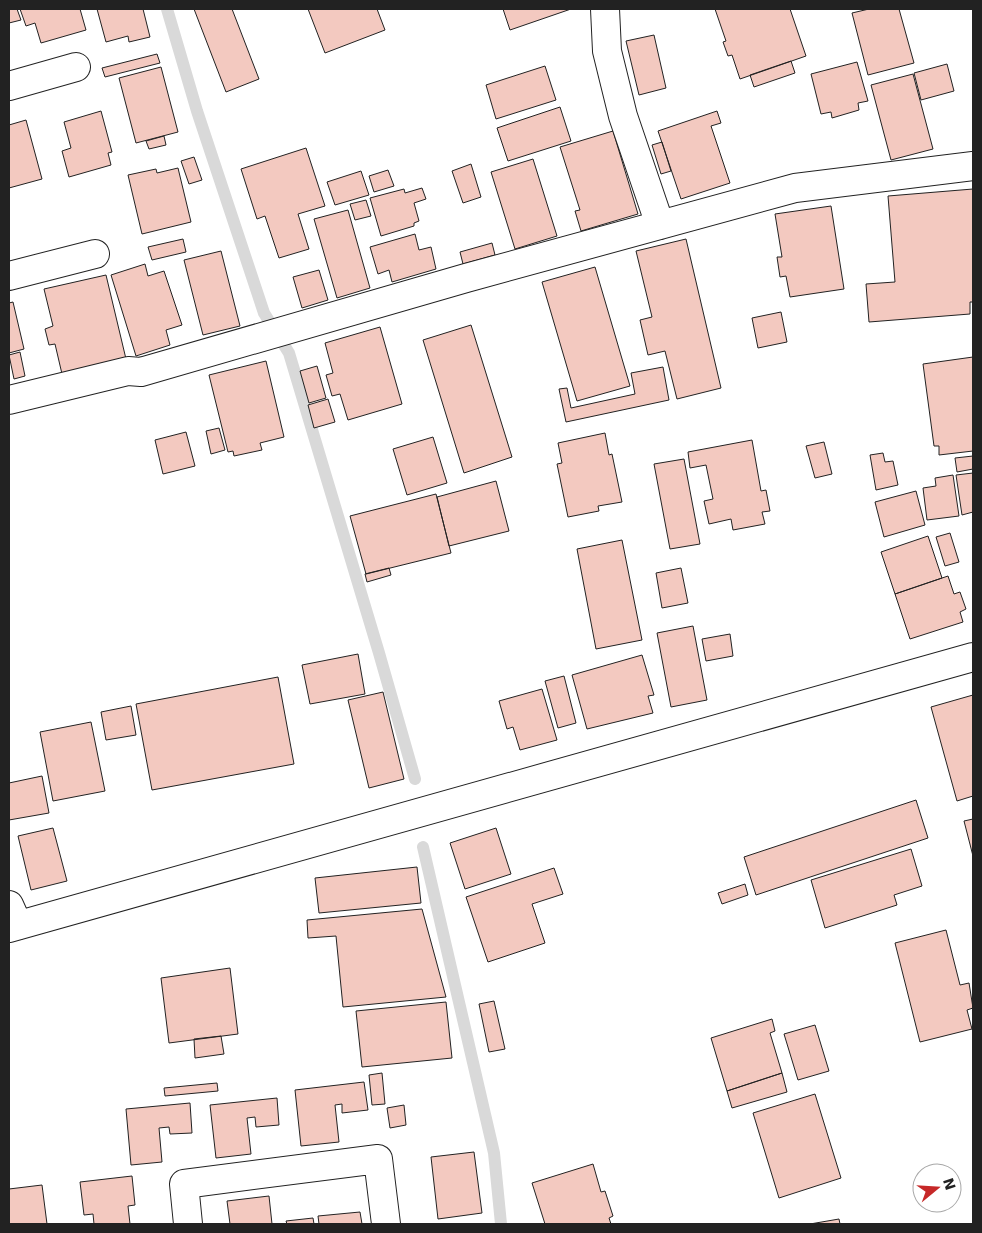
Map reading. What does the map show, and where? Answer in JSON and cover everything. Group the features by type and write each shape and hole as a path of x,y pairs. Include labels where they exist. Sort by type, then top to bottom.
{"street":[{"path":"605,9 607,51 620,106 660,225"},
{"path":"9,86 76,66"},
{"path":"9,400 128,371 140,372 466,278 795,188 973,166"},
{"path":"9,276 95,254"},
{"path":"12,919 973,657"},
{"path":"188,1224 184,1184 378,1159 386,1224"}],"building":[{"path":"9,9 17,9 21,20 9,23"},
{"path":"20,9 80,9 86,30 41,43 35,23 26,26"},
{"path":"97,9 143,9 150,37 129,42 128,36 106,42"},
{"path":"194,9 232,9 259,79 226,92"},
{"path":"308,9 377,9 385,30 325,53"},
{"path":"503,9 571,9 510,30"},
{"path":"715,9 790,9 806,56 740,79 732,55 728,56 723,42 726,41"},
{"path":"869,9 899,9 914,63 868,75 852,13"},
{"path":"654,35 666,88 639,95 626,41"},
{"path":"157,54 160,63 105,77 102,68"},
{"path":"791,61 795,73 754,87 750,75"},
{"path":"857,62 868,101 858,103 859,110 832,118 831,112 821,114 811,74"},
{"path":"947,64 954,91 921,100 914,73"},
{"path":"545,66 556,100 496,119 486,85"},
{"path":"161,67 178,132 136,143 119,78"},
{"path":"913,74 933,149 891,160 871,85"},
{"path":"560,107 571,141 508,161 497,128"},
{"path":"101,111 112,152 108,153 111,165 69,177 62,151 71,148 64,122"},
{"path":"717,111 721,123 711,126 730,183 681,199 658,131"},
{"path":"26,120 42,179 9,188 9,125"},
{"path":"613,131 638,214 581,231 575,211 580,210 560,147"},
{"path":"164,136 166,145 149,149 146,141"},
{"path":"662,142 671,171 661,174 652,145"},
{"path":"306,148 325,206 298,214 309,249 279,258 265,216 257,219 241,169"},
{"path":"194,157 202,180 189,184 181,161"},
{"path":"533,159 557,236 515,249 491,172"},
{"path":"471,164 481,197 463,203 452,171"},
{"path":"178,168 191,222 142,234 128,175 156,169 157,173"},
{"path":"388,170 394,186 374,192 369,176"},
{"path":"361,171 369,195 335,205 327,182"},
{"path":"422,188 426,199 414,203 419,221 414,223 414,226 381,236 370,198 404,189 405,193"},
{"path":"973,189 973,302 970,302 970,314 869,322 866,284 895,282 888,196"},
{"path":"366,200 371,216 355,220 350,204"},
{"path":"831,206 844,289 790,297 786,276 780,277 777,257 782,257 775,214"},
{"path":"348,210 370,288 337,298 314,219"},
{"path":"415,234 419,250 431,247 436,269 392,282 389,270 378,274 370,247"},
{"path":"183,239 186,252 152,260 148,247"},
{"path":"686,239 721,388 677,399 665,351 648,355 640,320 652,317 636,251"},
{"path":"492,243 495,255 463,264 460,252"},
{"path":"221,251 240,326 203,335 184,260"},
{"path":"145,264 148,276 164,271 182,325 166,330 170,345 136,356 111,275"},
{"path":"595,267 630,386 577,401 542,282"},
{"path":"319,270 328,300 302,308 293,277"},
{"path":"106,275 126,359 62,374 55,344 49,345 45,329 53,326 44,289"},
{"path":"13,302 24,349 9,353 9,303"},
{"path":"781,312 787,342 758,348 752,318"},
{"path":"471,325 512,457 464,473 423,340"},
{"path":"380,327 402,404 348,420 340,394 332,396 326,375 333,373 325,343"},
{"path":"20,352 25,376 14,379 9,355"},
{"path":"973,357 973,451 939,455 939,446 934,446 923,364"},
{"path":"266,361 284,437 260,443 262,450 234,456 233,451 228,452 209,375"},
{"path":"317,366 326,398 309,403 300,371"},
{"path":"663,367 669,400 566,422 559,389 567,388 571,408 635,394 631,373"},
{"path":"328,399 335,422 314,428 308,405"},
{"path":"219,428 225,450 211,454 206,431"},
{"path":"186,432 195,466 163,474 155,440"},
{"path":"605,433 609,455 612,454 622,502 598,506 599,511 568,517 557,464 562,463 558,443"},
{"path":"433,437 447,483 407,495 393,449"},
{"path":"752,440 761,491 766,490 770,511 762,512 765,524 733,530 731,519 709,524 704,501 713,499 706,465 690,468 688,452"},
{"path":"824,442 832,474 815,478 806,446"},
{"path":"883,453 885,462 893,461 898,485 876,490 870,455"},
{"path":"973,456 973,469 957,472 955,458"},
{"path":"684,459 700,544 670,549 654,464"},
{"path":"973,473 973,512 962,515 956,475"},
{"path":"953,475 959,516 927,520 923,488 936,486 935,478"},
{"path":"496,481 509,531 449,546 437,497"},
{"path":"916,491 925,525 884,537 875,502"},
{"path":"436,494 451,553 366,574 350,516"},
{"path":"950,533 959,562 945,566 936,537"},
{"path":"928,536 942,578 895,594 881,552"},
{"path":"622,540 642,640 596,649 577,549"},
{"path":"389,568 391,575 367,582 365,574"},
{"path":"681,568 688,603 662,608 656,573"},
{"path":"948,576 954,594 960,592 966,609 960,612 963,622 910,639 895,594"},
{"path":"693,626 707,700 671,707 657,633"},
{"path":"730,634 733,656 706,661 702,639"},
{"path":"358,654 365,694 310,704 302,665"},
{"path":"642,655 654,695 648,696 653,713 587,729 572,675"},
{"path":"564,676 576,723 558,728 545,681"},
{"path":"278,677 294,764 152,790 136,704"},
{"path":"542,689 557,740 520,750 513,727 507,729 499,701"},
{"path":"383,692 404,779 369,788 348,700"},
{"path":"973,695 973,796 957,801 931,707"},
{"path":"131,706 136,735 106,740 101,712"},
{"path":"91,722 105,791 53,801 40,732"},
{"path":"42,776 49,813 9,820 9,783"},
{"path":"916,800 928,838 756,895 744,857"},
{"path":"973,819 973,856 964,821"},
{"path":"53,828 67,881 31,890 18,836"},
{"path":"496,828 511,874 465,889 450,843"},
{"path":"911,849 922,886 894,895 897,905 825,928 811,880"},
{"path":"417,867 421,903 319,913 315,878"},
{"path":"554,868 563,894 532,904 545,943 488,962 466,897"},
{"path":"745,884 748,895 722,904 718,893"},
{"path":"422,909 446,997 343,1007 336,936 308,938 307,920"},
{"path":"946,930 960,985 969,983 973,1008 967,1010 972,1029 920,1042 895,943"},
{"path":"230,968 238,1034 169,1043 161,978"},
{"path":"494,1001 505,1049 489,1052 479,1004"},
{"path":"446,1002 452,1058 362,1067 356,1011"},
{"path":"772,1019 775,1031 770,1033 782,1073 727,1091 711,1038"},
{"path":"815,1025 829,1071 798,1080 784,1034"},
{"path":"221,1036 224,1054 195,1058 194,1039"},
{"path":"382,1073 385,1104 372,1105 369,1075"},
{"path":"782,1073 787,1092 732,1108 727,1091"},
{"path":"364,1082 368,1110 342,1113 342,1104 335,1105 339,1142 301,1146 295,1090"},
{"path":"217,1083 218,1091 165,1096 164,1088"},
{"path":"815,1094 841,1178 779,1198 753,1113"},
{"path":"277,1098 279,1125 256,1127 255,1117 247,1118 251,1154 216,1158 210,1105"},
{"path":"190,1103 192,1133 170,1134 169,1127 159,1128 162,1162 131,1165 126,1109"},
{"path":"404,1105 406,1125 390,1128 387,1108"},
{"path":"474,1152 482,1213 438,1219 431,1157"},
{"path":"593,1164 601,1192 605,1191 613,1216 609,1218 611,1224 545,1224 532,1183"},
{"path":"132,1176 135,1205 128,1206 130,1224 94,1224 93,1214 84,1215 80,1182"},
{"path":"42,1185 47,1224 9,1224 9,1189"},
{"path":"269,1196 272,1224 230,1224 227,1201"},
{"path":"360,1212 362,1224 319,1224 318,1216"},
{"path":"313,1218 314,1224 287,1224 286,1221"},
{"path":"839,1219 840,1224 810,1224"}],"waterway":[{"path":"167,9 197,111 264,313 289,353 415,779"},
{"path":"423,847 494,1153 501,1224"}]}
